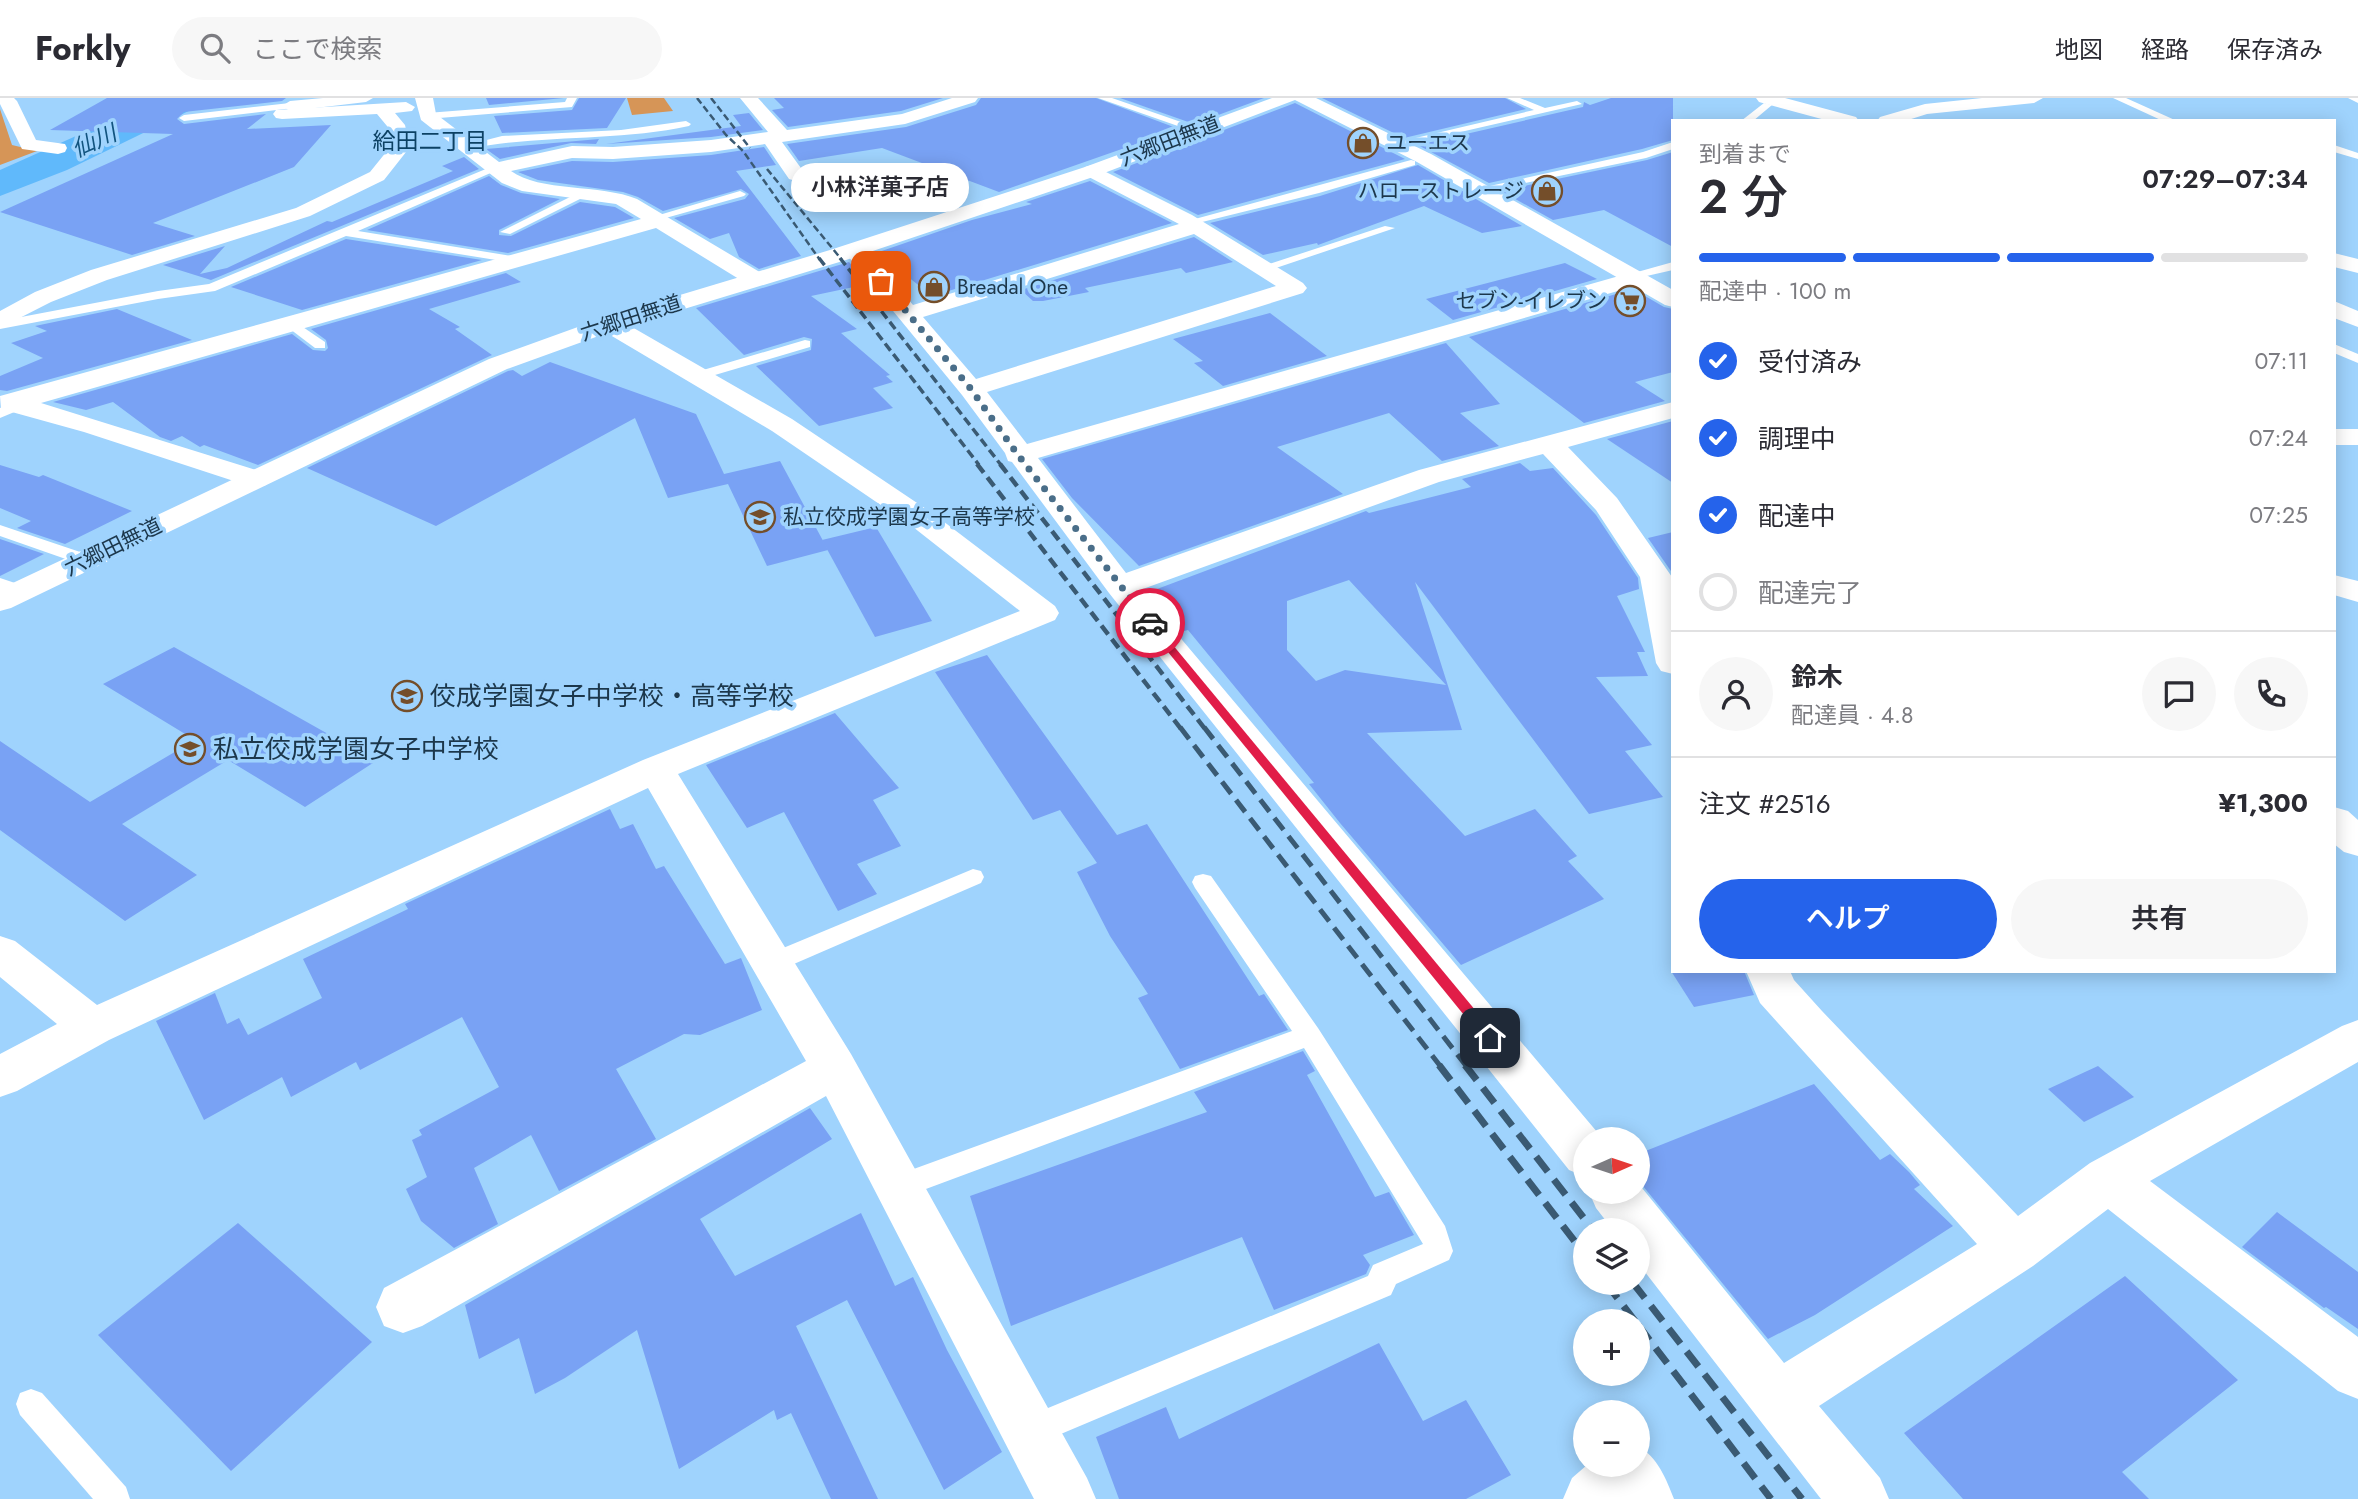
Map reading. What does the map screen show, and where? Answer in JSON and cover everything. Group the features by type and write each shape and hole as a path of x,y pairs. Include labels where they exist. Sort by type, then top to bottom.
{"main road":[{"path":"4,98 11,105 29,145 58,148"},
{"path":"748,98 776,136 796,175"},
{"path":"497,168 572,152 613,153 711,146 905,119 969,98"},
{"name":"六郷田無道","path":"7,592 86,560 498,364 609,324 854,250 1092,171 1287,98"},
{"path":"1302,98 1481,189 1671,299"},
{"path":"1891,98 1948,119"},
{"path":"1892,119 1925,109 2034,98"},
{"path":"1760,101 1817,119"},
{"path":"1760,101 1841,119"},
{"path":"295,102 282,114 373,103 426,107 468,146 522,185 620,199 755,279"},
{"path":"0,323 43,297 99,275 303,212 377,177 401,147 396,125 373,103"},
{"path":"971,389 1295,288 1193,224 1092,171"},
{"path":"7,405 657,219"},
{"path":"908,314 1193,224"},
{"path":"854,250 971,389 1119,586 1573,1139"},
{"path":"2336,251 2358,257"},
{"path":"2336,260 2358,266"},
{"path":"1018,455 1632,277"},
{"path":"2336,309 2358,320"},
{"path":"0,1077 93,1027 656,769 1043,613 923,521 782,425 609,324"},
{"path":"7,405 94,426 256,479"},
{"path":"1119,586 1429,475 1671,411"},
{"path":"2336,437 2358,437"},
{"path":"1549,444 1606,504 1656,577 1671,653"},
{"path":"2336,585 2358,592"},
{"path":"656,769 835,1068 1066,1499"},
{"path":"2336,823 2358,842"},
{"path":"0,953 93,1027"},
{"path":"1769,973 1776,990 1806,1024 2015,1249"},
{"path":"1777,1400 2015,1249 2108,1179 2358,1039"},
{"path":"403,1307 835,1068"},
{"path":"2108,1179 2358,1371"},
{"path":"1623,1204 1777,1400 1859,1499"},
{"path":"1593,1499 1625,1471 1644,1499"}],"lane":[{"path":"426,107 569,105 572,98"},
{"path":"1103,98 1199,130"},
{"path":"1512,98 1544,111"},
{"path":"2118,98 2167,119"},
{"path":"1747,119 1760,101"},
{"path":"184,118 295,102"},
{"path":"1395,144 1577,104"},
{"path":"468,146 502,139 621,133 686,124"},
{"path":"1481,189 1646,155 1671,146"},
{"path":"2336,149 2358,156"},
{"path":"1193,224 1411,163"},
{"path":"0,323 41,319 178,291 211,288 497,168"},
{"path":"506,232 582,194"},
{"path":"657,219 740,194"},
{"path":"1264,268 1390,228"},
{"path":"345,232 511,260"},
{"path":"1632,277 1671,267"},
{"path":"291,323 320,345"},
{"path":"698,376 805,344"},
{"path":"2336,349 2358,359"},
{"path":"0,530 86,560"},
{"path":"772,963 973,877"},
{"path":"1030,1431 1381,1284 1383,1275 1439,1251 1435,1235 1309,1035 1203,882"},
{"path":"899,1187 1309,1035"},
{"path":"31,1404 114,1499"}],"shaded area":[{"path":"627,98 664,98 673,111 632,115"},
{"path":"0,109 12,145 37,151 0,165"}],"building":[{"path":"107,98 286,98 282,101 184,112 177,119 184,124 266,114 247,129 331,125 294,167 153,223 195,236 132,255 0,212 173,134 50,130"},
{"path":"486,98 564,98 489,105"},
{"path":"579,98 626,98 607,128 502,133 494,116 572,110"},
{"path":"774,98 943,98 901,111 788,127 772,110 784,108"},
{"path":"981,98 1096,98 1179,129 999,192 882,148 799,161 787,144 906,127 976,105"},
{"path":"1120,98 1264,98 1194,124"},
{"path":"1322,98 1505,98 1526,109 1404,138"},
{"path":"1611,98 1673,98 1671,141 1489,183 1418,145 1583,107 1584,102 1590,105"},
{"path":"1295,103 1405,159 1198,215 1113,172"},
{"path":"749,113 763,130 711,137 606,144 741,126 733,115"},
{"path":"599,139 596,144 571,143 500,159 486,149"},
{"path":"764,147 776,165 736,171 801,256 759,269 739,257 729,233 710,239 674,218 745,199 749,194 741,189 663,211 623,192 538,180 518,172 572,161 613,162 711,155"},
{"path":"1671,153 1671,246 1604,210 1553,220 1501,191"},
{"path":"464,157 479,169 211,280 163,265 225,246 200,274 227,268 327,221 332,222 453,171 442,166"},
{"path":"1418,165 1522,226 1482,233 1424,206 1318,245 1317,243 1263,255 1210,223 1320,196"},
{"path":"489,176 501,185 521,193 560,199 499,230 499,235 511,236 580,202 615,207 634,218 508,253 367,230"},
{"path":"1090,181 1172,223 932,296 907,276 894,279 873,254 972,220 1032,204 1026,202"},
{"path":"1194,237 1233,262 1186,273 1181,268 1085,288 1089,292 1043,301 1033,301 1021,290"},
{"path":"346,239 482,260 302,310 231,287"},
{"path":"849,262 868,284 811,296 857,329 841,333 890,375 886,376 893,382 873,388 893,408 819,426 756,366 811,350 812,339 804,337 744,355 696,308"},
{"path":"1565,263 1597,279 1453,320 1426,299"},
{"path":"506,273 521,282 429,309 460,327 455,329 492,355 258,465 204,445 200,447 182,436 171,441 160,437 113,402 86,410 53,402 292,334 313,350 325,351 328,348 326,340 311,329"},
{"path":"1633,289 1671,309 1671,373 1635,382 1665,401 1584,423 1469,337"},
{"path":"117,309 192,340 7,391 0,390 0,376 43,358 11,343 47,331 35,326"},
{"path":"1270,313 1327,356 1223,386 1194,363 1203,361 1173,339"},
{"path":"1446,343 1500,404 1460,413 1499,446 1442,461 1389,413 1277,447 1343,494 1139,566 1072,498 1042,459"},
{"path":"550,362 696,414 724,474 780,461 828,550 767,566 728,484 668,498 635,418 436,526 307,468 508,371 513,370 522,376"},
{"path":"1671,422 1671,482 1607,439"},
{"path":"1520,463 1530,471 1553,468 1596,515 1638,578 1639,589 1617,596 1645,652 1637,652 1648,676 1596,677 1652,745 1625,751 1663,797 1589,814 1415,582 1462,730 1367,733 1465,836 1535,809 1577,856 1568,861 1604,899 1461,965 1340,823 1309,784 1314,783 1188,630 1180,632 1176,629 1149,596 1149,592 1366,511 1369,513 1471,487 1462,479","holes":["1349,580 1446,685 1345,670 1316,681 1287,650 1287,601"]},
{"path":"0,465 39,477 43,475 132,511 65,544 17,528 31,521 0,508"},
{"path":"876,527 932,621 875,637 822,540"},
{"path":"1671,532 1671,571 1648,538"},
{"path":"0,539 44,554 0,576"},
{"path":"174,647 376,761 305,807 228,760 122,824 197,875 125,921 0,830 0,741 90,802 195,740 103,684"},
{"path":"987,655 1117,835 1147,824 1259,996 1264,994 1288,1030 1180,1069 1138,998 1148,994 1110,936 1077,872 1097,863 1060,810 1033,820 935,672"},
{"path":"835,713 899,788 873,800 901,846 857,864 877,894 838,911 784,812 747,828 706,765"},
{"path":"610,809 620,829 633,824 656,869 664,866 725,964 741,958 762,1010 700,1035 684,1034 616,1069 656,1139 559,1191 531,1135 474,1168 498,1224 454,1248 421,1221 406,1189 427,1177 412,1140 422,1135 419,1130 499,1087 462,1017 360,1070 356,1062 291,1097 282,1077 204,1120 156,1021 215,993 227,1024 239,1018 248,1035 322,998 303,959 408,909 405,904"},
{"path":"1672,973 1745,973 1754,995 1694,1007"},
{"path":"1303,1051 1315,1071 1307,1075 1375,1197 1389,1192 1414,1235 1363,1255 1370,1265 1366,1274 1274,1310 1242,1237 1011,1326 970,1196 1207,1112 1194,1092"},
{"path":"2098,1066 2134,1097 2084,1122 2048,1089"},
{"path":"1814,1084 1880,1160 1890,1154 1909,1172 1920,1185 1914,1189 1953,1226 1815,1315 1768,1339 1650,1195 1650,1149"},
{"path":"810,1108 832,1139 700,1219 735,1276 861,1213 895,1286 913,1277 947,1350 1002,1452 944,1490 847,1300 796,1326 878,1499 831,1499 791,1413 777,1420 774,1410 679,1469 637,1330 565,1378 535,1394 519,1338 479,1359 465,1305"},
{"path":"2277,1212 2358,1272 2358,1329 2324,1308 2242,1247"},
{"path":"238,1223 372,1342 231,1471 98,1335"},
{"path":"2125,1276 2238,1380 2122,1472 2149,1499 1963,1499 1904,1433"},
{"path":"1379,1343 1423,1421 1466,1400 1511,1475 1466,1499 1119,1499 1096,1437 1166,1407 1179,1439"}],"waterway":[{"name":"仙川","path":"0,184 189,98"}],"railway":[{"path":"697,98 726,135 743,151 820,260"},
{"path":"711,98 750,148"},
{"path":"767,169 842,260"},
{"path":"819,258 979,465"},
{"path":"840,258 1001,465"},
{"path":"977,464 1181,729"},
{"path":"1000,464 1205,729"},
{"path":"1180,727 1441,1067"},
{"path":"1204,727 1467,1067"},
{"path":"1439,1065 1573,1239"},
{"path":"1465,1065 1584,1218"},
{"path":"1615,1295 1626,1309"},
{"path":"1642,1295 1802,1499"},
{"path":"1650,1341 1771,1499"}],"way so far":[{"path":"881,281 971,389 1018,455 1150,623"}],"place":[{"name":"ユーエス","path":"1363,143"},
{"name":"ハローストレージ","path":"1547,191"},
{"name":"小林洋菓子店","path":"881,281"},
{"name":"Breadal One","path":"934,287"},
{"name":"セブン-イレブン","path":"1630,301"},
{"name":"私立佼成学園女子高等学校","path":"760,517"},
{"name":"佼成学園女子中学校・高等学校","path":"407,696"},
{"name":"私立佼成学園女子中学校","path":"190,749"}],"district":[{"name":"給田二丁目","path":"430,141"}],"route":[{"path":"1150,623 1490,1038"}]}
